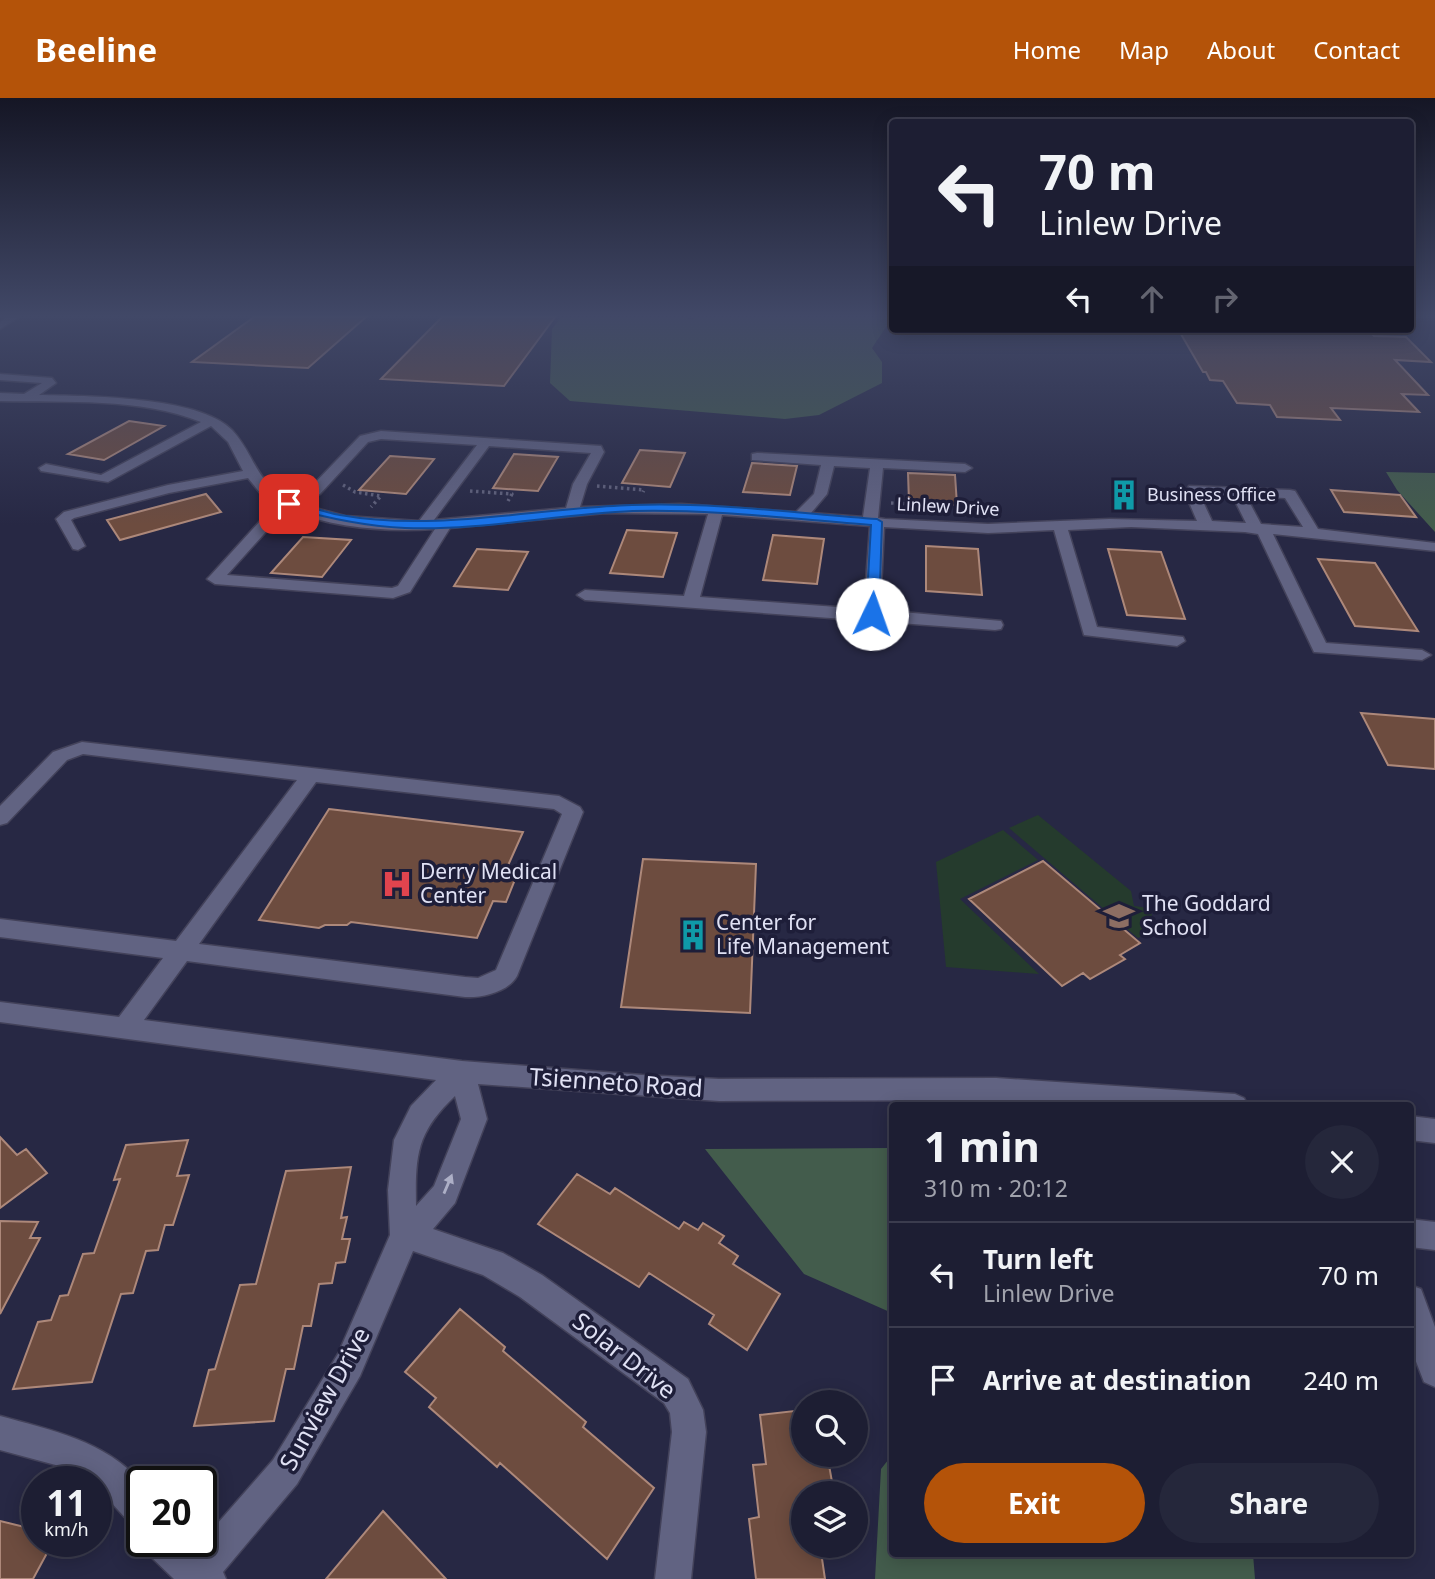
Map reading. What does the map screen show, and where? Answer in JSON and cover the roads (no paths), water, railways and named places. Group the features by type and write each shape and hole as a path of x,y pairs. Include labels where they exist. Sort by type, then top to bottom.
{"street":[{"path":"26,398 45,386"},
{"name":"Linlew Drive","path":"0,397 154,407 176,410 212,421 234,438 252,474 265,490 289,504 316,514 358,522 445,524 572,511 636,508 972,528 1128,523 1314,534 1435,547"},
{"path":"47,468 103,479 212,421"},
{"path":"445,524 404,589 393,593 215,579 268,520 289,504 315,491 364,439 372,436 596,449 598,452 580,485 572,511"},
{"path":"424,524 486,442"},
{"path":"758,457 965,468"},
{"path":"798,517 817,502 822,494 828,461"},
{"path":"872,614 877,464"},
{"path":"78,546 63,519 69,515 168,489 252,474"},
{"path":"1207,527 1192,493 1194,489 1290,494 1314,534"},
{"path":"1236,490 1320,648 1422,655"},
{"path":"691,601 716,511"},
{"path":"1060,527 1090,631 1177,641"},
{"path":"585,594 995,625"},
{"path":"0,818 60,756 82,748 559,803 573,812 505,976 480,988 0,928"},
{"path":"124,1029 311,775"},
{"name":"Tsienneto Road","path":"0,1012 462,1072 719,1090 996,1089 1179,1102"},
{"path":"405,1236 400,1205 405,1152 418,1116 462,1072"},
{"name":"Sunview Drive","path":"200,1577 285,1472 349,1366 405,1236 432,1211 445,1194 474,1119 462,1072"},
{"path":"1414,1128 1435,1131"},
{"path":"1414,1233 1435,1236"},
{"name":"Solar Drive","path":"405,1236 451,1248 492,1263 531,1286 676,1391 686,1410 688,1432 673,1579"},
{"path":"1414,1311 1435,1371"},
{"path":"0,1433 85,1458 110,1473 126,1489"},
{"path":"178,1557 200,1577"}],"place":[{"name":"Business Office","path":"1124,495"},
{"name":"Derry Medical Center","path":"397,884"},
{"name":"The Goddard School","path":"1119,916"},
{"name":"Center for Life Management","path":"693,935"}]}
